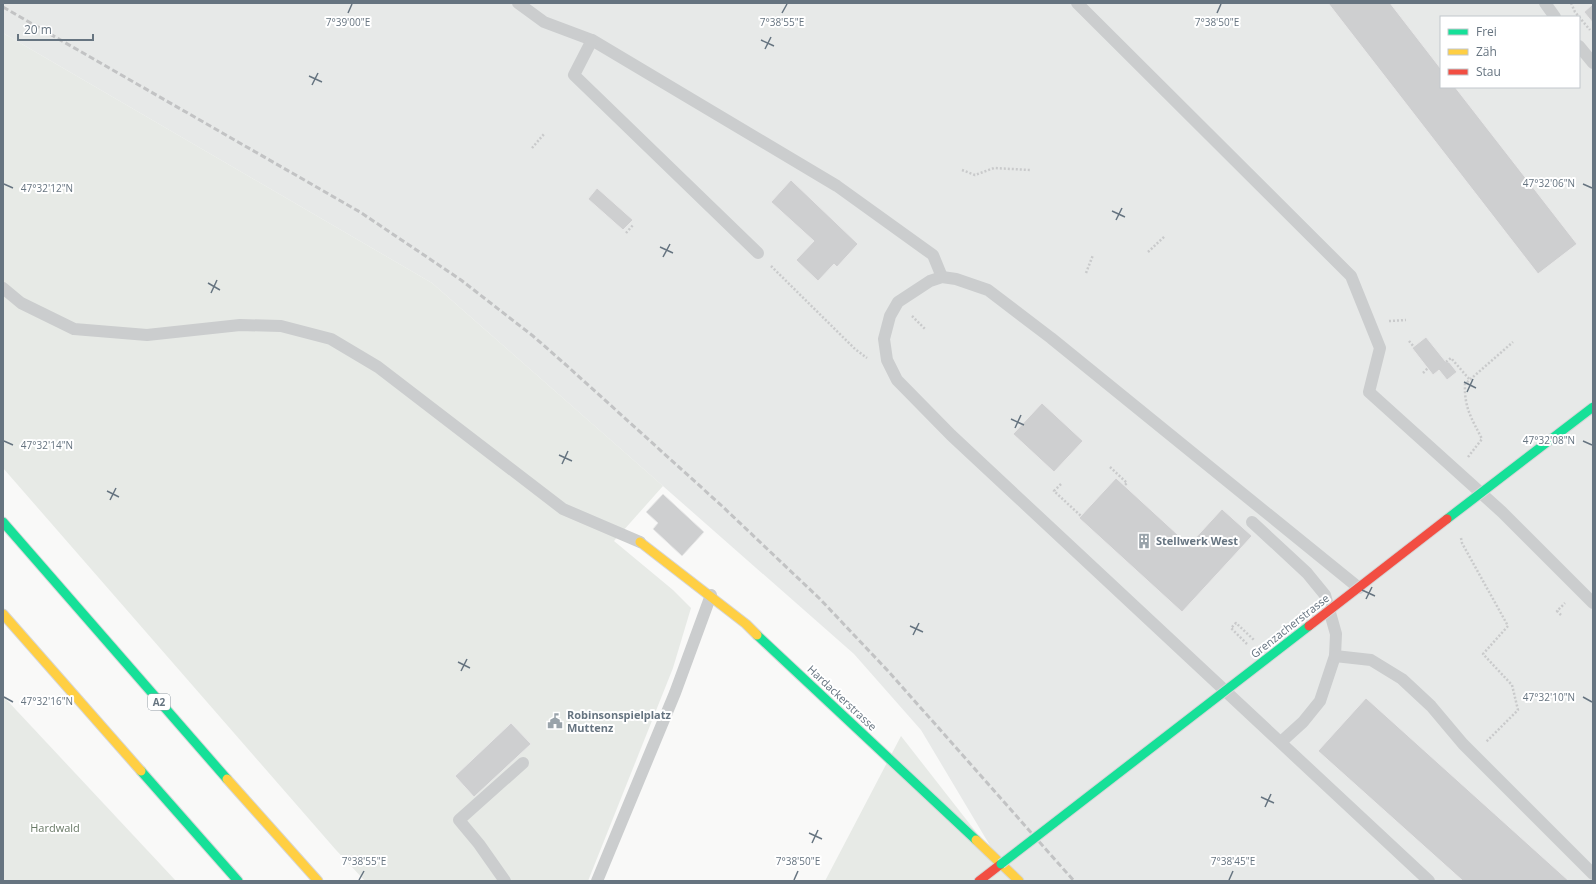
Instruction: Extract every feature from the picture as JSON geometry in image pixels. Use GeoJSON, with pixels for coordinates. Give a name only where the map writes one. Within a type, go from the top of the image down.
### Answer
{"type":"FeatureCollection","features":[{"type":"Feature","properties":{"kind":"main road","name":"Grenzacherstrasse"},"geometry":{"type":"LineString","coordinates":[[979,881],[1593,407]]}},
{"type":"Feature","properties":{"kind":"main road","name":"A2"},"geometry":{"type":"LineString","coordinates":[[3,522],[224,777],[318,881]]}},
{"type":"Feature","properties":{"kind":"main road","name":"Hardackerstrasse"},"geometry":{"type":"LineString","coordinates":[[640,542],[711,595],[746,624],[1020,881]]}},
{"type":"Feature","properties":{"kind":"main road"},"geometry":{"type":"LineString","coordinates":[[3,614],[238,881]]}},
{"type":"Feature","properties":{"kind":"lane"},"geometry":{"type":"LineString","coordinates":[[518,3],[544,22],[592,40],[837,186],[933,255],[942,277]]}},
{"type":"Feature","properties":{"kind":"lane"},"geometry":{"type":"LineString","coordinates":[[1076,3],[1351,276],[1380,348],[1369,392],[1502,512],[1593,603]]}},
{"type":"Feature","properties":{"kind":"lane"},"geometry":{"type":"LineString","coordinates":[[1545,3],[1554,16]]}},
{"type":"Feature","properties":{"kind":"lane"},"geometry":{"type":"LineString","coordinates":[[592,40],[574,75],[758,253]]}},
{"type":"Feature","properties":{"kind":"lane"},"geometry":{"type":"LineString","coordinates":[[1580,47],[1593,63]]}},
{"type":"Feature","properties":{"kind":"lane"},"geometry":{"type":"LineString","coordinates":[[1359,588],[1051,338],[988,290],[956,279],[942,277],[930,281],[898,302],[890,316],[884,339],[888,360],[897,380],[951,435],[1429,881]]}},
{"type":"Feature","properties":{"kind":"lane"},"geometry":{"type":"LineString","coordinates":[[3,288],[21,303],[74,329],[147,335],[240,325],[281,326],[331,340],[378,367],[563,509],[640,542]]}},
{"type":"Feature","properties":{"kind":"lane"},"geometry":{"type":"LineString","coordinates":[[1252,522],[1307,573],[1325,595],[1336,634],[1335,656],[1329,680],[1320,701],[1302,722],[1281,742]]}},
{"type":"Feature","properties":{"kind":"lane"},"geometry":{"type":"LineString","coordinates":[[597,881],[674,693],[711,595]]}},
{"type":"Feature","properties":{"kind":"lane"},"geometry":{"type":"LineString","coordinates":[[1335,656],[1371,660],[1402,679],[1431,706],[1463,744],[1593,874]]}},
{"type":"Feature","properties":{"kind":"lane"},"geometry":{"type":"LineString","coordinates":[[505,881],[479,844],[459,820],[523,763]]}},
{"type":"Feature","properties":{"kind":"path"},"geometry":{"type":"LineString","coordinates":[[1571,3],[1579,16]]}},
{"type":"Feature","properties":{"kind":"path"},"geometry":{"type":"LineString","coordinates":[[1580,17],[1593,33]]}},
{"type":"Feature","properties":{"kind":"path"},"geometry":{"type":"LineString","coordinates":[[532,148],[544,134]]}},
{"type":"Feature","properties":{"kind":"path"},"geometry":{"type":"LineString","coordinates":[[962,170],[975,176],[994,168],[1030,170]]}},
{"type":"Feature","properties":{"kind":"path"},"geometry":{"type":"LineString","coordinates":[[626,233],[633,225]]}},
{"type":"Feature","properties":{"kind":"path"},"geometry":{"type":"LineString","coordinates":[[1148,252],[1165,236]]}},
{"type":"Feature","properties":{"kind":"path"},"geometry":{"type":"LineString","coordinates":[[758,253],[855,349],[897,380]]}},
{"type":"Feature","properties":{"kind":"path"},"geometry":{"type":"LineString","coordinates":[[1086,273],[1093,255]]}},
{"type":"Feature","properties":{"kind":"path"},"geometry":{"type":"LineString","coordinates":[[1386,321],[1406,320]]}},
{"type":"Feature","properties":{"kind":"path"},"geometry":{"type":"LineString","coordinates":[[1409,340],[1414,347]]}},
{"type":"Feature","properties":{"kind":"path"},"geometry":{"type":"LineString","coordinates":[[1496,356],[1513,342]]}},
{"type":"Feature","properties":{"kind":"path"},"geometry":{"type":"LineString","coordinates":[[1446,362],[1451,358],[1470,380]]}},
{"type":"Feature","properties":{"kind":"path"},"geometry":{"type":"LineString","coordinates":[[1423,373],[1428,368]]}},
{"type":"Feature","properties":{"kind":"path"},"geometry":{"type":"LineString","coordinates":[[1110,467],[1127,483],[1124,486]]}},
{"type":"Feature","properties":{"kind":"path"},"geometry":{"type":"LineString","coordinates":[[1061,484],[1054,491],[1080,516]]}},
{"type":"Feature","properties":{"kind":"path"},"geometry":{"type":"LineString","coordinates":[[1561,615],[1557,611],[1565,603]]}},
{"type":"Feature","properties":{"kind":"path"},"geometry":{"type":"LineString","coordinates":[[1250,647],[1231,628],[1236,623],[1270,656]]}},
{"type":"Feature","properties":{"kind":"path"},"geometry":{"type":"LineString","coordinates":[[1476,757],[1489,738],[1518,710],[1512,685],[1483,654],[1508,626]]}},
{"type":"Feature","properties":{"kind":"shaded area"},"geometry":{"type":"Polygon","coordinates":[[[3,3],[1593,3],[1593,881],[1019,881],[1001,864],[921,730],[854,654],[432,283],[3,33],[3,3]]]}},
{"type":"Feature","properties":{"kind":"green space"},"geometry":{"type":"Polygon","coordinates":[[[3,33],[432,283],[663,486],[614,541],[673,590],[691,608],[673,668],[588,881],[365,881],[336,850],[3,468],[3,33]]]}},
{"type":"Feature","properties":{"kind":"green space","name":"Hardwald"},"geometry":{"type":"Polygon","coordinates":[[[3,696],[176,881],[3,881],[3,696]]]}},
{"type":"Feature","properties":{"kind":"green space"},"geometry":{"type":"Polygon","coordinates":[[[901,736],[1001,864],[1019,881],[825,881],[901,736]]]}},
{"type":"Feature","properties":{"kind":"building"},"geometry":{"type":"Polygon","coordinates":[[[1328,3],[1390,3],[1440,68],[1440,88],[1456,88],[1577,244],[1538,274],[1328,3]]]}},
{"type":"Feature","properties":{"kind":"building"},"geometry":{"type":"Polygon","coordinates":[[[1593,4],[1593,23],[1584,12],[1593,4]]]}},
{"type":"Feature","properties":{"kind":"building"},"geometry":{"type":"Polygon","coordinates":[[[791,180],[858,244],[837,267],[834,264],[818,281],[796,260],[814,241],[771,202],[791,180]]]}},
{"type":"Feature","properties":{"kind":"building"},"geometry":{"type":"Polygon","coordinates":[[[597,188],[633,220],[623,230],[588,199],[597,188]]]}},
{"type":"Feature","properties":{"kind":"building"},"geometry":{"type":"Polygon","coordinates":[[[1426,337],[1446,362],[1449,362],[1457,372],[1447,380],[1439,370],[1433,375],[1412,348],[1426,337]]]}},
{"type":"Feature","properties":{"kind":"building"},"geometry":{"type":"Polygon","coordinates":[[[1042,403],[1083,441],[1054,472],[1013,434],[1042,403]]]}},
{"type":"Feature","properties":{"kind":"building","name":"Stellwerk West"},"geometry":{"type":"Polygon","coordinates":[[[1116,478],[1189,545],[1222,509],[1252,536],[1182,612],[1079,518],[1116,478]]]}},
{"type":"Feature","properties":{"kind":"building"},"geometry":{"type":"Polygon","coordinates":[[[663,494],[704,532],[682,556],[653,529],[658,523],[646,512],[663,494]]]}},
{"type":"Feature","properties":{"kind":"building"},"geometry":{"type":"Polygon","coordinates":[[[1366,698],[1569,881],[1463,881],[1318,751],[1366,698]]]}},
{"type":"Feature","properties":{"kind":"building"},"geometry":{"type":"Polygon","coordinates":[[[511,723],[531,744],[474,797],[455,776],[511,723]]]}},
{"type":"Feature","properties":{"kind":"railway"},"geometry":{"type":"LineString","coordinates":[[3,7],[360,212],[461,280],[533,336],[722,506],[820,599],[889,672],[1074,881]]}},
{"type":"Feature","properties":{"kind":"traffic: fast"},"geometry":{"type":"LineString","coordinates":[[1447,519],[1593,407]]}},
{"type":"Feature","properties":{"kind":"traffic: fast"},"geometry":{"type":"LineString","coordinates":[[3,522],[227,779]]}},
{"type":"Feature","properties":{"kind":"traffic: fast"},"geometry":{"type":"LineString","coordinates":[[1001,864],[1309,626]]}},
{"type":"Feature","properties":{"kind":"traffic: fast"},"geometry":{"type":"LineString","coordinates":[[757,635],[976,840]]}},
{"type":"Feature","properties":{"kind":"traffic: fast"},"geometry":{"type":"LineString","coordinates":[[141,771],[238,881]]}},
{"type":"Feature","properties":{"kind":"traffic: slow"},"geometry":{"type":"LineString","coordinates":[[640,542],[746,624],[757,635]]}},
{"type":"Feature","properties":{"kind":"traffic: slow"},"geometry":{"type":"LineString","coordinates":[[3,614],[141,771]]}},
{"type":"Feature","properties":{"kind":"traffic: slow"},"geometry":{"type":"LineString","coordinates":[[227,779],[318,881]]}},
{"type":"Feature","properties":{"kind":"traffic: slow"},"geometry":{"type":"LineString","coordinates":[[976,840],[1019,881]]}},
{"type":"Feature","properties":{"kind":"traffic: jam"},"geometry":{"type":"LineString","coordinates":[[1309,626],[1447,519]]}},
{"type":"Feature","properties":{"kind":"traffic: jam"},"geometry":{"type":"LineString","coordinates":[[979,881],[1001,864]]}},
{"type":"Feature","properties":{"kind":"place","name":"Stellwerk West"},"geometry":{"type":"Point","coordinates":[1144,541]}},
{"type":"Feature","properties":{"kind":"place","name":"Robinsonspielplatz Muttenz"},"geometry":{"type":"Point","coordinates":[555,721]}}]}
